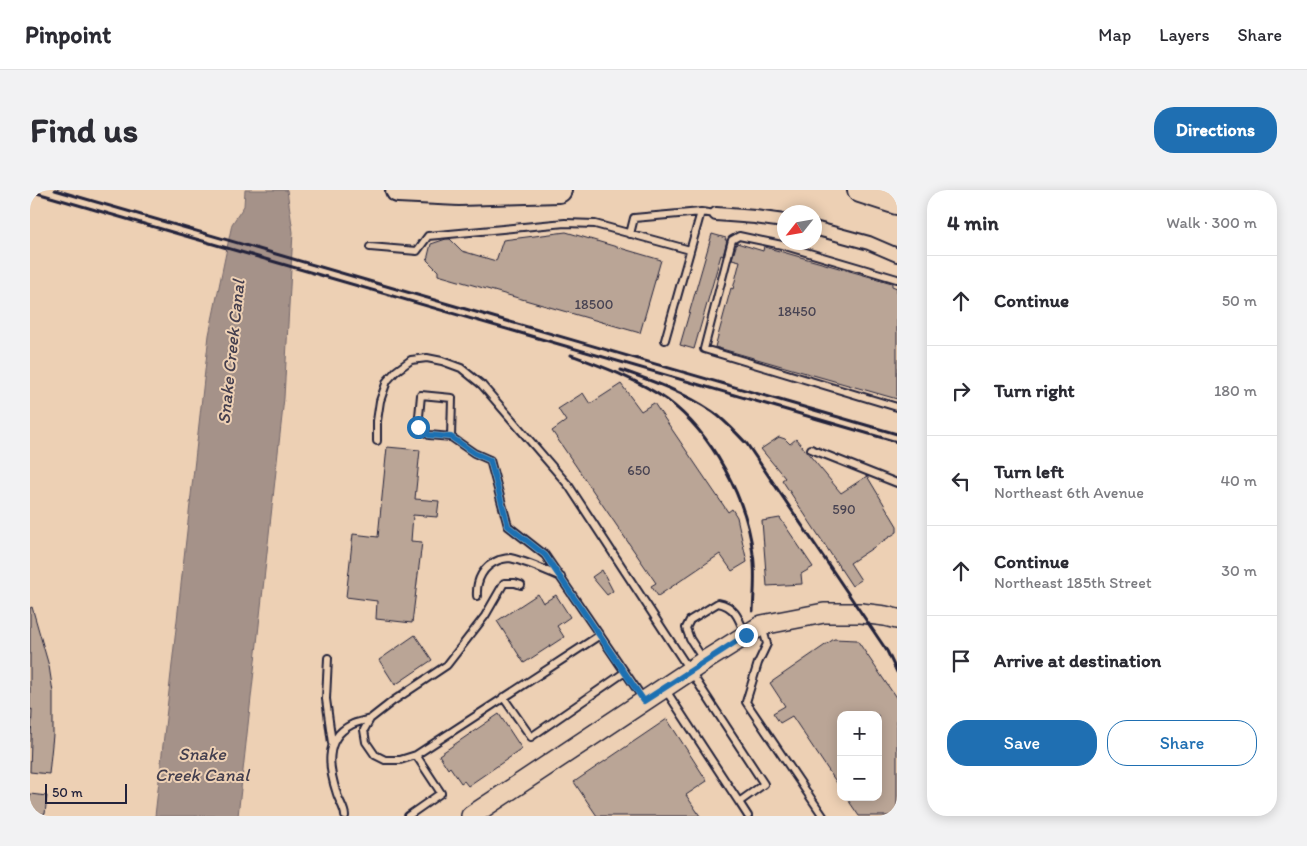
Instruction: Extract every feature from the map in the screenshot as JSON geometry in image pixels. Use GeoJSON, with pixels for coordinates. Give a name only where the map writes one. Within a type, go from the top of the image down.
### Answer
{"type":"FeatureCollection","features":[{"type":"Feature","properties":{"kind":"highway"},"geometry":{"type":"LineString","coordinates":[[398,190],[459,193],[559,190]]}},
{"type":"Feature","properties":{"kind":"highway"},"geometry":{"type":"LineString","coordinates":[[860,190],[897,202]]}},
{"type":"Feature","properties":{"kind":"street"},"geometry":{"type":"LineString","coordinates":[[716,214],[755,216],[777,221]]}},
{"type":"Feature","properties":{"kind":"street"},"geometry":{"type":"LineString","coordinates":[[822,230],[862,241],[897,255]]}},
{"type":"Feature","properties":{"kind":"street"},"geometry":{"type":"LineString","coordinates":[[482,811],[644,701],[762,625],[824,613],[861,613],[897,619]]}},
{"type":"Feature","properties":{"kind":"lane"},"geometry":{"type":"LineString","coordinates":[[630,234],[634,218],[701,212],[716,214]]}},
{"type":"Feature","properties":{"kind":"lane"},"geometry":{"type":"LineString","coordinates":[[665,340],[701,212]]}},
{"type":"Feature","properties":{"kind":"lane"},"geometry":{"type":"LineString","coordinates":[[370,247],[417,251],[428,236],[565,223],[596,224],[690,250]]}},
{"type":"Feature","properties":{"kind":"lane"},"geometry":{"type":"LineString","coordinates":[[897,279],[782,245],[739,236],[732,240],[704,350],[897,407]]}},
{"type":"Feature","properties":{"kind":"lane"},"geometry":{"type":"LineString","coordinates":[[376,441],[380,401],[387,381],[402,365],[411,360],[427,358],[461,368],[482,384],[569,486],[700,664]]}},
{"type":"Feature","properties":{"kind":"lane"},"geometry":{"type":"LineString","coordinates":[[451,437],[452,398],[421,395],[418,427],[429,435],[451,437],[474,453],[490,460],[508,526],[545,555],[644,701]]}},
{"type":"Feature","properties":{"kind":"lane"},"geometry":{"type":"LineString","coordinates":[[812,449],[897,483]]}},
{"type":"Feature","properties":{"kind":"lane"},"geometry":{"type":"LineString","coordinates":[[477,596],[476,588],[482,572],[487,566],[496,561],[508,558],[533,565],[562,578]]}},
{"type":"Feature","properties":{"kind":"lane"},"geometry":{"type":"LineString","coordinates":[[332,743],[350,725],[370,719],[393,701],[447,665],[485,616],[504,583],[521,585]]}},
{"type":"Feature","properties":{"kind":"lane"},"geometry":{"type":"LineString","coordinates":[[739,802],[764,784],[700,664],[686,628],[690,620],[718,603],[727,604],[736,613],[746,635]]}},
{"type":"Feature","properties":{"kind":"lane"},"geometry":{"type":"LineString","coordinates":[[762,625],[767,644],[758,662],[746,702],[823,816]]}},
{"type":"Feature","properties":{"kind":"lane"},"geometry":{"type":"LineString","coordinates":[[370,719],[364,730],[366,742],[375,755],[385,760],[400,760],[416,755],[600,635]]}},
{"type":"Feature","properties":{"kind":"lane"},"geometry":{"type":"LineString","coordinates":[[328,658],[326,699],[332,743],[330,758],[333,781],[345,814],[352,816]]}},
{"type":"Feature","properties":{"kind":"lane"},"geometry":{"type":"LineString","coordinates":[[503,698],[531,737],[625,672]]}},
{"type":"Feature","properties":{"kind":"lane"},"geometry":{"type":"LineString","coordinates":[[664,688],[748,816]]}},
{"type":"Feature","properties":{"kind":"lane"},"geometry":{"type":"LineString","coordinates":[[408,816],[442,793],[416,755]]}},
{"type":"Feature","properties":{"kind":"water","name":"Snake Creek Canal"},"geometry":{"type":"Polygon","coordinates":[[[245,190],[287,190],[293,232],[284,398],[238,816],[155,816],[209,335],[232,224],[244,206],[245,190]]]}},
{"type":"Feature","properties":{"kind":"building"},"geometry":{"type":"Polygon","coordinates":[[[566,232],[661,260],[640,333],[438,275],[438,271],[427,260],[431,244],[446,239],[450,239],[462,251],[496,261],[503,240],[566,232]]]}},
{"type":"Feature","properties":{"kind":"building"},"geometry":{"type":"Polygon","coordinates":[[[712,234],[727,240],[694,349],[680,345],[712,234]]]}},
{"type":"Feature","properties":{"kind":"building"},"geometry":{"type":"Polygon","coordinates":[[[737,243],[763,251],[764,246],[892,283],[892,286],[897,288],[897,399],[715,347],[740,261],[732,259],[737,243]]]}},
{"type":"Feature","properties":{"kind":"building"},"geometry":{"type":"Polygon","coordinates":[[[621,384],[641,411],[654,403],[728,512],[732,509],[737,517],[747,562],[732,571],[720,554],[658,596],[651,586],[656,583],[552,431],[566,421],[558,409],[583,393],[590,404],[621,384]]]}},
{"type":"Feature","properties":{"kind":"building"},"geometry":{"type":"Polygon","coordinates":[[[779,437],[785,439],[790,444],[796,439],[841,493],[867,476],[897,526],[897,532],[850,563],[861,580],[852,586],[782,480],[785,478],[761,449],[779,437]]]}},
{"type":"Feature","properties":{"kind":"building"},"geometry":{"type":"Polygon","coordinates":[[[387,447],[420,450],[415,499],[439,501],[437,517],[413,515],[411,541],[422,542],[412,623],[376,619],[377,601],[346,597],[353,534],[378,537],[387,447]]]}},
{"type":"Feature","properties":{"kind":"building"},"geometry":{"type":"Polygon","coordinates":[[[780,518],[813,567],[801,574],[802,584],[767,586],[762,521],[780,518]]]}},
{"type":"Feature","properties":{"kind":"building"},"geometry":{"type":"Polygon","coordinates":[[[602,570],[613,591],[607,595],[592,577],[602,570]]]}},
{"type":"Feature","properties":{"kind":"building"},"geometry":{"type":"Polygon","coordinates":[[[538,594],[543,603],[556,595],[570,617],[557,626],[564,637],[524,663],[497,621],[538,594]]]}},
{"type":"Feature","properties":{"kind":"building"},"geometry":{"type":"Polygon","coordinates":[[[32,607],[49,666],[53,692],[53,735],[49,774],[30,772],[32,709],[30,710],[30,608],[32,607]]]}},
{"type":"Feature","properties":{"kind":"building"},"geometry":{"type":"Polygon","coordinates":[[[415,635],[432,660],[395,685],[379,660],[415,635]]]}},
{"type":"Feature","properties":{"kind":"building"},"geometry":{"type":"Polygon","coordinates":[[[834,639],[857,640],[897,699],[897,816],[859,816],[849,801],[882,801],[882,711],[837,711],[837,783],[792,716],[780,723],[773,713],[785,706],[770,683],[834,639]]]}},
{"type":"Feature","properties":{"kind":"building"},"geometry":{"type":"Polygon","coordinates":[[[499,714],[522,749],[468,786],[464,781],[461,783],[450,767],[448,769],[439,755],[499,714]]]}},
{"type":"Feature","properties":{"kind":"building"},"geometry":{"type":"Polygon","coordinates":[[[667,719],[707,781],[686,795],[700,816],[597,816],[574,782],[667,719]]]}},
{"type":"Feature","properties":{"kind":"building"},"geometry":{"type":"Polygon","coordinates":[[[30,794],[47,796],[45,814],[30,813],[30,794]]]}},
{"type":"Feature","properties":{"kind":"railway"},"geometry":{"type":"LineString","coordinates":[[55,190],[897,434]]}},
{"type":"Feature","properties":{"kind":"railway"},"geometry":{"type":"LineString","coordinates":[[30,191],[897,442]]}},
{"type":"Feature","properties":{"kind":"railway"},"geometry":{"type":"LineString","coordinates":[[571,355],[633,380],[656,393],[667,400],[699,430],[725,469],[743,511],[753,554],[753,611]]}},
{"type":"Feature","properties":{"kind":"railway"},"geometry":{"type":"LineString","coordinates":[[621,370],[668,388],[702,405],[722,419],[747,444],[887,651],[897,672]]}},
{"type":"Feature","properties":{"kind":"route"},"geometry":{"type":"LineString","coordinates":[[418,427],[429,435],[451,437],[474,453],[490,460],[508,526],[545,555],[644,701],[746,635]]}}]}
